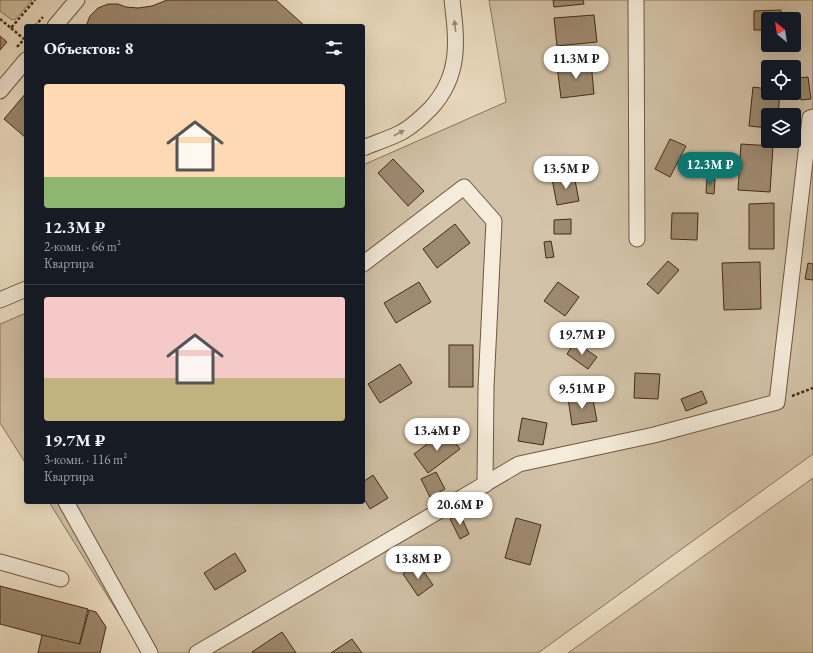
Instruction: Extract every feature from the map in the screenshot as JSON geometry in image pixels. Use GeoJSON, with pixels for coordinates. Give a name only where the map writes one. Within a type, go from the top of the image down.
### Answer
{"type":"FeatureCollection","features":[{"type":"Feature","properties":{"kind":"street"},"geometry":{"type":"LineString","coordinates":[[57,24],[77,0]]}},
{"type":"Feature","properties":{"kind":"street"},"geometry":{"type":"LineString","coordinates":[[365,147],[401,132],[422,118],[440,98],[451,78],[456,56],[456,33],[452,0]]}},
{"type":"Feature","properties":{"kind":"street"},"geometry":{"type":"LineString","coordinates":[[636,0],[637,239]]}},
{"type":"Feature","properties":{"kind":"street"},"geometry":{"type":"LineString","coordinates":[[0,91],[24,62]]}},
{"type":"Feature","properties":{"kind":"street"},"geometry":{"type":"LineString","coordinates":[[197,653],[519,464],[654,435],[777,402],[810,118],[813,117]]}},
{"type":"Feature","properties":{"kind":"street"},"geometry":{"type":"LineString","coordinates":[[365,262],[464,187],[494,222],[486,387],[485,485]]}},
{"type":"Feature","properties":{"kind":"street"},"geometry":{"type":"LineString","coordinates":[[0,300],[24,290]]}},
{"type":"Feature","properties":{"kind":"street"},"geometry":{"type":"LineString","coordinates":[[67,504],[150,653]]}},
{"type":"Feature","properties":{"kind":"street"},"geometry":{"type":"LineString","coordinates":[[0,562],[61,579]]}},
{"type":"Feature","properties":{"kind":"path"},"geometry":{"type":"LineString","coordinates":[[11,28],[34,0]]}},
{"type":"Feature","properties":{"kind":"path"},"geometry":{"type":"LineString","coordinates":[[0,19],[24,39]]}},
{"type":"Feature","properties":{"kind":"path"},"geometry":{"type":"LineString","coordinates":[[777,402],[813,388]]}},
{"type":"Feature","properties":{"kind":"shaded area"},"geometry":{"type":"Polygon","coordinates":[[[0,0],[32,0],[16,19],[12,20],[0,11],[0,0]]]}},
{"type":"Feature","properties":{"kind":"shaded area"},"geometry":{"type":"Polygon","coordinates":[[[489,0],[813,0],[813,454],[538,653],[143,653],[50,504],[365,504],[365,164],[506,102],[489,0]]]}},
{"type":"Feature","properties":{"kind":"shaded area"},"geometry":{"type":"Polygon","coordinates":[[[24,314],[24,461],[0,423],[0,324],[24,314]]]}},
{"type":"Feature","properties":{"kind":"shaded area"},"geometry":{"type":"Polygon","coordinates":[[[813,478],[813,653],[568,653],[813,478]]]}},
{"type":"Feature","properties":{"kind":"building"},"geometry":{"type":"Polygon","coordinates":[[[167,0],[276,0],[303,24],[87,24],[90,16],[98,8],[108,4],[118,4],[126,7],[138,8],[152,6],[167,0]]]}},
{"type":"Feature","properties":{"kind":"building"},"geometry":{"type":"Polygon","coordinates":[[[553,0],[583,0],[584,4],[554,7],[553,0]]]}},
{"type":"Feature","properties":{"kind":"building"},"geometry":{"type":"Polygon","coordinates":[[[781,10],[781,12],[761,12],[761,30],[754,30],[754,11],[781,10]]]}},
{"type":"Feature","properties":{"kind":"building"},"geometry":{"type":"Polygon","coordinates":[[[594,15],[597,42],[557,46],[554,18],[594,15]]]}},
{"type":"Feature","properties":{"kind":"building"},"geometry":{"type":"Polygon","coordinates":[[[0,36],[7,42],[0,50],[0,36]]]}},
{"type":"Feature","properties":{"kind":"building"},"geometry":{"type":"Polygon","coordinates":[[[591,62],[594,94],[561,98],[557,66],[591,62]]]}},
{"type":"Feature","properties":{"kind":"building"},"geometry":{"type":"Polygon","coordinates":[[[808,77],[811,99],[801,100],[801,78],[808,77]]]}},
{"type":"Feature","properties":{"kind":"building"},"geometry":{"type":"Polygon","coordinates":[[[753,87],[761,88],[761,100],[779,100],[779,108],[761,108],[761,127],[749,126],[753,87]]]}},
{"type":"Feature","properties":{"kind":"building"},"geometry":{"type":"Polygon","coordinates":[[[24,95],[24,136],[4,119],[24,95]]]}},
{"type":"Feature","properties":{"kind":"building"},"geometry":{"type":"Polygon","coordinates":[[[670,139],[686,146],[670,177],[655,169],[670,139]]]}},
{"type":"Feature","properties":{"kind":"building"},"geometry":{"type":"Polygon","coordinates":[[[741,144],[761,145],[761,148],[773,148],[770,192],[738,190],[741,144]]]}},
{"type":"Feature","properties":{"kind":"building"},"geometry":{"type":"Polygon","coordinates":[[[393,159],[424,191],[408,206],[378,173],[393,159]]]}},
{"type":"Feature","properties":{"kind":"building"},"geometry":{"type":"Polygon","coordinates":[[[574,175],[579,201],[557,205],[552,179],[574,175]]]}},
{"type":"Feature","properties":{"kind":"building"},"geometry":{"type":"Polygon","coordinates":[[[707,178],[715,179],[714,194],[706,193],[707,178]]]}},
{"type":"Feature","properties":{"kind":"building"},"geometry":{"type":"Polygon","coordinates":[[[774,203],[774,249],[749,249],[749,204],[774,203]]]}},
{"type":"Feature","properties":{"kind":"building"},"geometry":{"type":"Polygon","coordinates":[[[672,213],[698,213],[697,240],[671,239],[672,213]]]}},
{"type":"Feature","properties":{"kind":"building"},"geometry":{"type":"Polygon","coordinates":[[[571,219],[571,234],[554,234],[554,220],[571,219]]]}},
{"type":"Feature","properties":{"kind":"building"},"geometry":{"type":"Polygon","coordinates":[[[455,224],[470,243],[437,268],[423,249],[455,224]]]}},
{"type":"Feature","properties":{"kind":"building"},"geometry":{"type":"Polygon","coordinates":[[[551,241],[554,257],[546,258],[544,242],[551,241]]]}},
{"type":"Feature","properties":{"kind":"building"},"geometry":{"type":"Polygon","coordinates":[[[668,261],[679,270],[658,294],[647,284],[668,261]]]}},
{"type":"Feature","properties":{"kind":"building"},"geometry":{"type":"Polygon","coordinates":[[[760,262],[761,309],[724,310],[722,263],[760,262]]]}},
{"type":"Feature","properties":{"kind":"building"},"geometry":{"type":"Polygon","coordinates":[[[808,263],[813,264],[813,280],[805,279],[808,263]]]}},
{"type":"Feature","properties":{"kind":"building"},"geometry":{"type":"Polygon","coordinates":[[[419,282],[431,302],[396,323],[384,303],[419,282]]]}},
{"type":"Feature","properties":{"kind":"building"},"geometry":{"type":"Polygon","coordinates":[[[558,282],[579,297],[565,316],[544,301],[558,282]]]}},
{"type":"Feature","properties":{"kind":"building"},"geometry":{"type":"Polygon","coordinates":[[[575,342],[597,357],[588,369],[567,354],[575,342]]]}},
{"type":"Feature","properties":{"kind":"building"},"geometry":{"type":"Polygon","coordinates":[[[449,345],[473,345],[473,387],[449,387],[449,345]]]}},
{"type":"Feature","properties":{"kind":"building"},"geometry":{"type":"Polygon","coordinates":[[[400,364],[412,383],[380,403],[368,384],[400,364]]]}},
{"type":"Feature","properties":{"kind":"building"},"geometry":{"type":"Polygon","coordinates":[[[635,373],[660,374],[658,399],[634,398],[635,373]]]}},
{"type":"Feature","properties":{"kind":"building"},"geometry":{"type":"Polygon","coordinates":[[[702,391],[707,403],[686,411],[681,399],[702,391]]]}},
{"type":"Feature","properties":{"kind":"building"},"geometry":{"type":"Polygon","coordinates":[[[592,394],[597,421],[572,425],[568,398],[592,394]]]}},
{"type":"Feature","properties":{"kind":"building"},"geometry":{"type":"Polygon","coordinates":[[[522,418],[547,423],[543,445],[518,441],[522,418]]]}},
{"type":"Feature","properties":{"kind":"building"},"geometry":{"type":"Polygon","coordinates":[[[446,430],[460,449],[428,473],[414,454],[446,430]]]}},
{"type":"Feature","properties":{"kind":"building"},"geometry":{"type":"Polygon","coordinates":[[[436,472],[445,489],[430,497],[421,479],[436,472]]]}},
{"type":"Feature","properties":{"kind":"building"},"geometry":{"type":"Polygon","coordinates":[[[373,475],[388,498],[370,509],[365,500],[365,481],[373,475]]]}},
{"type":"Feature","properties":{"kind":"building"},"geometry":{"type":"Polygon","coordinates":[[[460,514],[469,534],[460,539],[450,519],[460,514]]]}},
{"type":"Feature","properties":{"kind":"building"},"geometry":{"type":"Polygon","coordinates":[[[516,518],[541,525],[530,565],[505,558],[516,518]]]}},
{"type":"Feature","properties":{"kind":"building"},"geometry":{"type":"Polygon","coordinates":[[[235,553],[246,571],[215,590],[204,573],[235,553]]]}},
{"type":"Feature","properties":{"kind":"building"},"geometry":{"type":"Polygon","coordinates":[[[418,563],[433,585],[418,596],[403,574],[418,563]]]}},
{"type":"Feature","properties":{"kind":"building"},"geometry":{"type":"Polygon","coordinates":[[[0,586],[88,609],[79,645],[0,624],[0,586]]]}},
{"type":"Feature","properties":{"kind":"building"},"geometry":{"type":"Polygon","coordinates":[[[89,610],[96,612],[106,627],[100,653],[38,653],[42,635],[80,644],[89,610]]]}},
{"type":"Feature","properties":{"kind":"building"},"geometry":{"type":"Polygon","coordinates":[[[282,632],[296,653],[252,652],[282,632]]]}},
{"type":"Feature","properties":{"kind":"building"},"geometry":{"type":"Polygon","coordinates":[[[352,639],[362,653],[331,653],[352,639]]]}}]}
